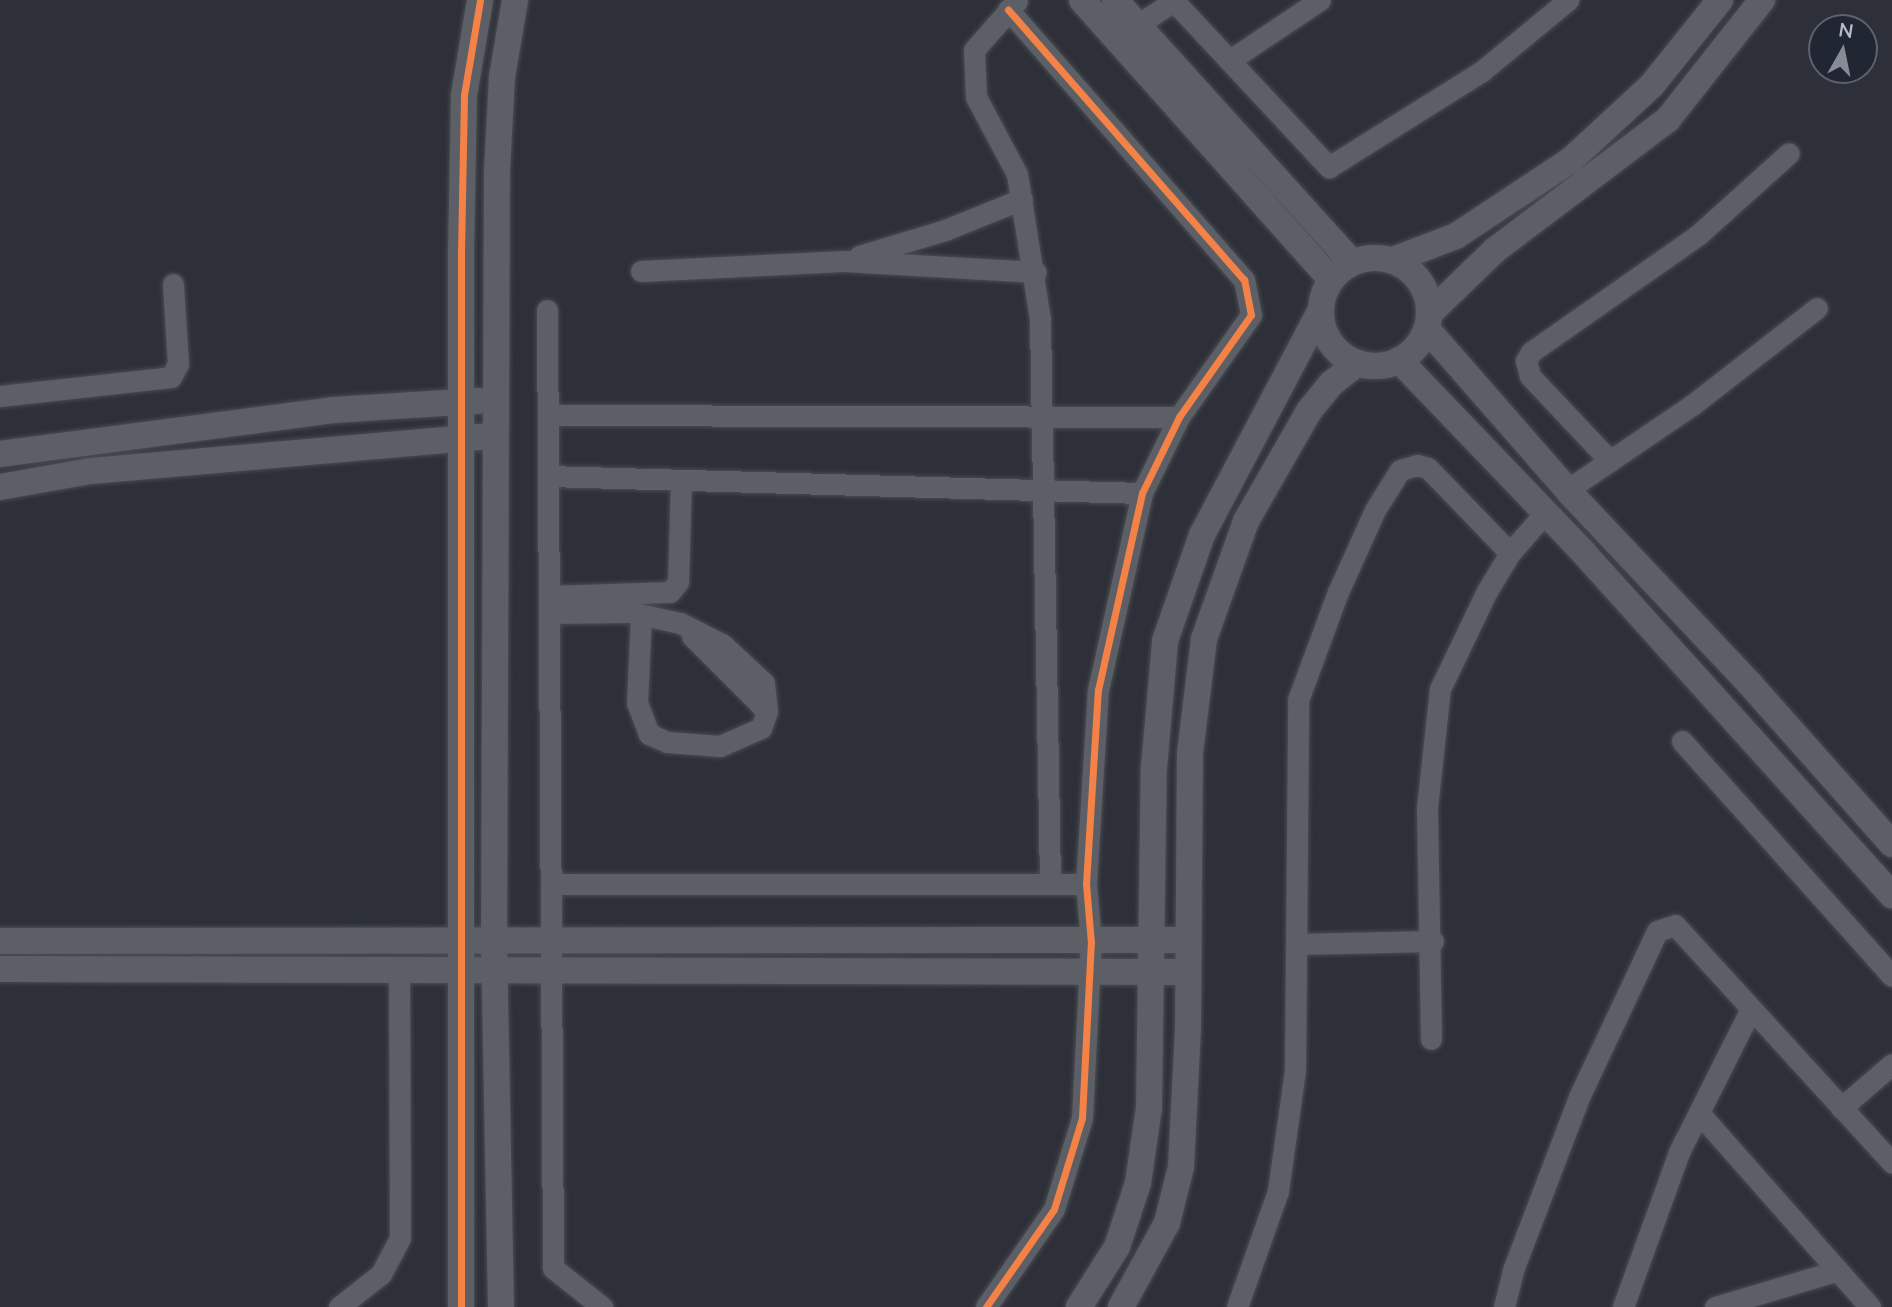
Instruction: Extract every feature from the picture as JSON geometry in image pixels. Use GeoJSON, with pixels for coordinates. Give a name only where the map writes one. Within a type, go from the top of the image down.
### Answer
{"type":"FeatureCollection","features":[{"type":"Feature","properties":{"kind":"street"},"geometry":{"type":"LineString","coordinates":[[461,1307],[461,402],[464,96],[480,0]]}},
{"type":"Feature","properties":{"kind":"street"},"geometry":{"type":"LineString","coordinates":[[500,1307],[494,956],[499,437],[497,172],[502,77],[515,0]]}},
{"type":"Feature","properties":{"kind":"street"},"geometry":{"type":"LineString","coordinates":[[1082,0],[1331,279]]}},
{"type":"Feature","properties":{"kind":"street"},"geometry":{"type":"LineString","coordinates":[[1115,0],[1352,262]]}},
{"type":"Feature","properties":{"kind":"street"},"geometry":{"type":"LineString","coordinates":[[1137,24],[1173,0],[1329,167],[1482,71],[1568,0]]}},
{"type":"Feature","properties":{"kind":"street"},"geometry":{"type":"LineString","coordinates":[[1230,61],[1320,0]]}},
{"type":"Feature","properties":{"kind":"street"},"geometry":{"type":"LineString","coordinates":[[1079,1307],[1117,1247],[1138,1182],[1149,1108],[1154,971],[1151,942],[1154,768],[1165,641],[1202,535],[1320,311],[1331,279],[1352,262],[1393,260],[1456,236],[1571,160],[1652,85],[1720,0]]}},
{"type":"Feature","properties":{"kind":"street"},"geometry":{"type":"LineString","coordinates":[[1320,311],[1331,343],[1357,363],[1374,366],[1399,360],[1419,344],[1428,321],[1495,250],[1668,119],[1762,0]]}},
{"type":"Feature","properties":{"kind":"street"},"geometry":{"type":"LineString","coordinates":[[986,1307],[1054,1209],[1082,1118],[1091,943],[1086,884],[1098,690],[1142,493],[1179,417],[1251,315],[1244,280],[1013,5],[974,50],[976,97],[1017,174],[1036,272],[1039,417],[1044,490],[1050,884]]}},
{"type":"Feature","properties":{"kind":"street"},"geometry":{"type":"LineString","coordinates":[[1610,461],[1530,376],[1526,361],[1531,352],[1698,234],[1789,153]]}},
{"type":"Feature","properties":{"kind":"street"},"geometry":{"type":"LineString","coordinates":[[844,261],[945,230],[1022,199]]}},
{"type":"Feature","properties":{"kind":"street"},"geometry":{"type":"LineString","coordinates":[[1393,260],[1420,281],[1428,321],[1567,490],[1750,684],[1892,844]]}},
{"type":"Feature","properties":{"kind":"street"},"geometry":{"type":"LineString","coordinates":[[641,271],[844,261],[1036,272]]}},
{"type":"Feature","properties":{"kind":"street"},"geometry":{"type":"LineString","coordinates":[[0,396],[171,377],[178,364],[173,284]]}},
{"type":"Feature","properties":{"kind":"street"},"geometry":{"type":"LineString","coordinates":[[1567,490],[1692,405],[1817,308]]}},
{"type":"Feature","properties":{"kind":"street"},"geometry":{"type":"LineString","coordinates":[[547,310],[553,1268],[602,1307]]}},
{"type":"Feature","properties":{"kind":"street"},"geometry":{"type":"LineString","coordinates":[[1399,360],[1544,514],[1892,895]]}},
{"type":"Feature","properties":{"kind":"street"},"geometry":{"type":"LineString","coordinates":[[1121,1307],[1167,1223],[1181,1167],[1190,753],[1204,639],[1246,522],[1309,411],[1332,383],[1357,363]]}},
{"type":"Feature","properties":{"kind":"street"},"geometry":{"type":"LineString","coordinates":[[0,454],[334,410],[499,400]]}},
{"type":"Feature","properties":{"kind":"street"},"geometry":{"type":"LineString","coordinates":[[548,415],[1179,417]]}},
{"type":"Feature","properties":{"kind":"street"},"geometry":{"type":"LineString","coordinates":[[0,486],[91,471],[462,437],[499,437]]}},
{"type":"Feature","properties":{"kind":"street"},"geometry":{"type":"LineString","coordinates":[[1237,1307],[1278,1191],[1295,1070],[1298,700],[1338,592],[1375,510],[1400,470],[1428,468],[1510,553]]}},
{"type":"Feature","properties":{"kind":"street"},"geometry":{"type":"LineString","coordinates":[[548,476],[1142,493]]}},
{"type":"Feature","properties":{"kind":"street"},"geometry":{"type":"LineString","coordinates":[[550,605],[670,592],[678,583],[681,480]]}},
{"type":"Feature","properties":{"kind":"street"},"geometry":{"type":"LineString","coordinates":[[1431,1039],[1433,941],[1427,807],[1440,689],[1510,553],[1544,514]]}},
{"type":"Feature","properties":{"kind":"street"},"geometry":{"type":"LineString","coordinates":[[550,605],[641,615],[680,623],[767,711],[754,734],[720,746],[667,742],[649,734],[637,703],[641,615]]}},
{"type":"Feature","properties":{"kind":"street"},"geometry":{"type":"LineString","coordinates":[[1682,741],[1892,976]]}},
{"type":"Feature","properties":{"kind":"street"},"geometry":{"type":"LineString","coordinates":[[552,884],[1086,884]]}},
{"type":"Feature","properties":{"kind":"street"},"geometry":{"type":"LineString","coordinates":[[1504,1307],[1513,1270],[1579,1097],[1657,932],[1675,925],[1892,1163]]}},
{"type":"Feature","properties":{"kind":"street"},"geometry":{"type":"LineString","coordinates":[[0,969],[462,969],[494,956],[1187,940]]}},
{"type":"Feature","properties":{"kind":"street"},"geometry":{"type":"LineString","coordinates":[[0,941],[462,941],[494,956]]}},
{"type":"Feature","properties":{"kind":"street"},"geometry":{"type":"LineString","coordinates":[[1296,944],[1433,941]]}},
{"type":"Feature","properties":{"kind":"street"},"geometry":{"type":"LineString","coordinates":[[553,955],[1187,972]]}},
{"type":"Feature","properties":{"kind":"street"},"geometry":{"type":"LineString","coordinates":[[339,1307],[381,1274],[400,1238],[399,970]]}},
{"type":"Feature","properties":{"kind":"street"},"geometry":{"type":"LineString","coordinates":[[1623,1307],[1679,1152],[1751,1009]]}},
{"type":"Feature","properties":{"kind":"street"},"geometry":{"type":"LineString","coordinates":[[1841,1108],[1892,1064]]}},
{"type":"Feature","properties":{"kind":"street"},"geometry":{"type":"LineString","coordinates":[[1699,1113],[1870,1307]]}},
{"type":"Feature","properties":{"kind":"street"},"geometry":{"type":"LineString","coordinates":[[1715,1307],[1836,1271]]}},
{"type":"Feature","properties":{"kind":"cycle path"},"geometry":{"type":"LineString","coordinates":[[461,1307],[461,252],[464,95],[480,0]]}},
{"type":"Feature","properties":{"kind":"cycle path"},"geometry":{"type":"LineString","coordinates":[[986,1307],[1054,1209],[1082,1118],[1091,943],[1086,884],[1098,690],[1142,493],[1179,417],[1251,315],[1244,280],[1008,9]]}}]}
